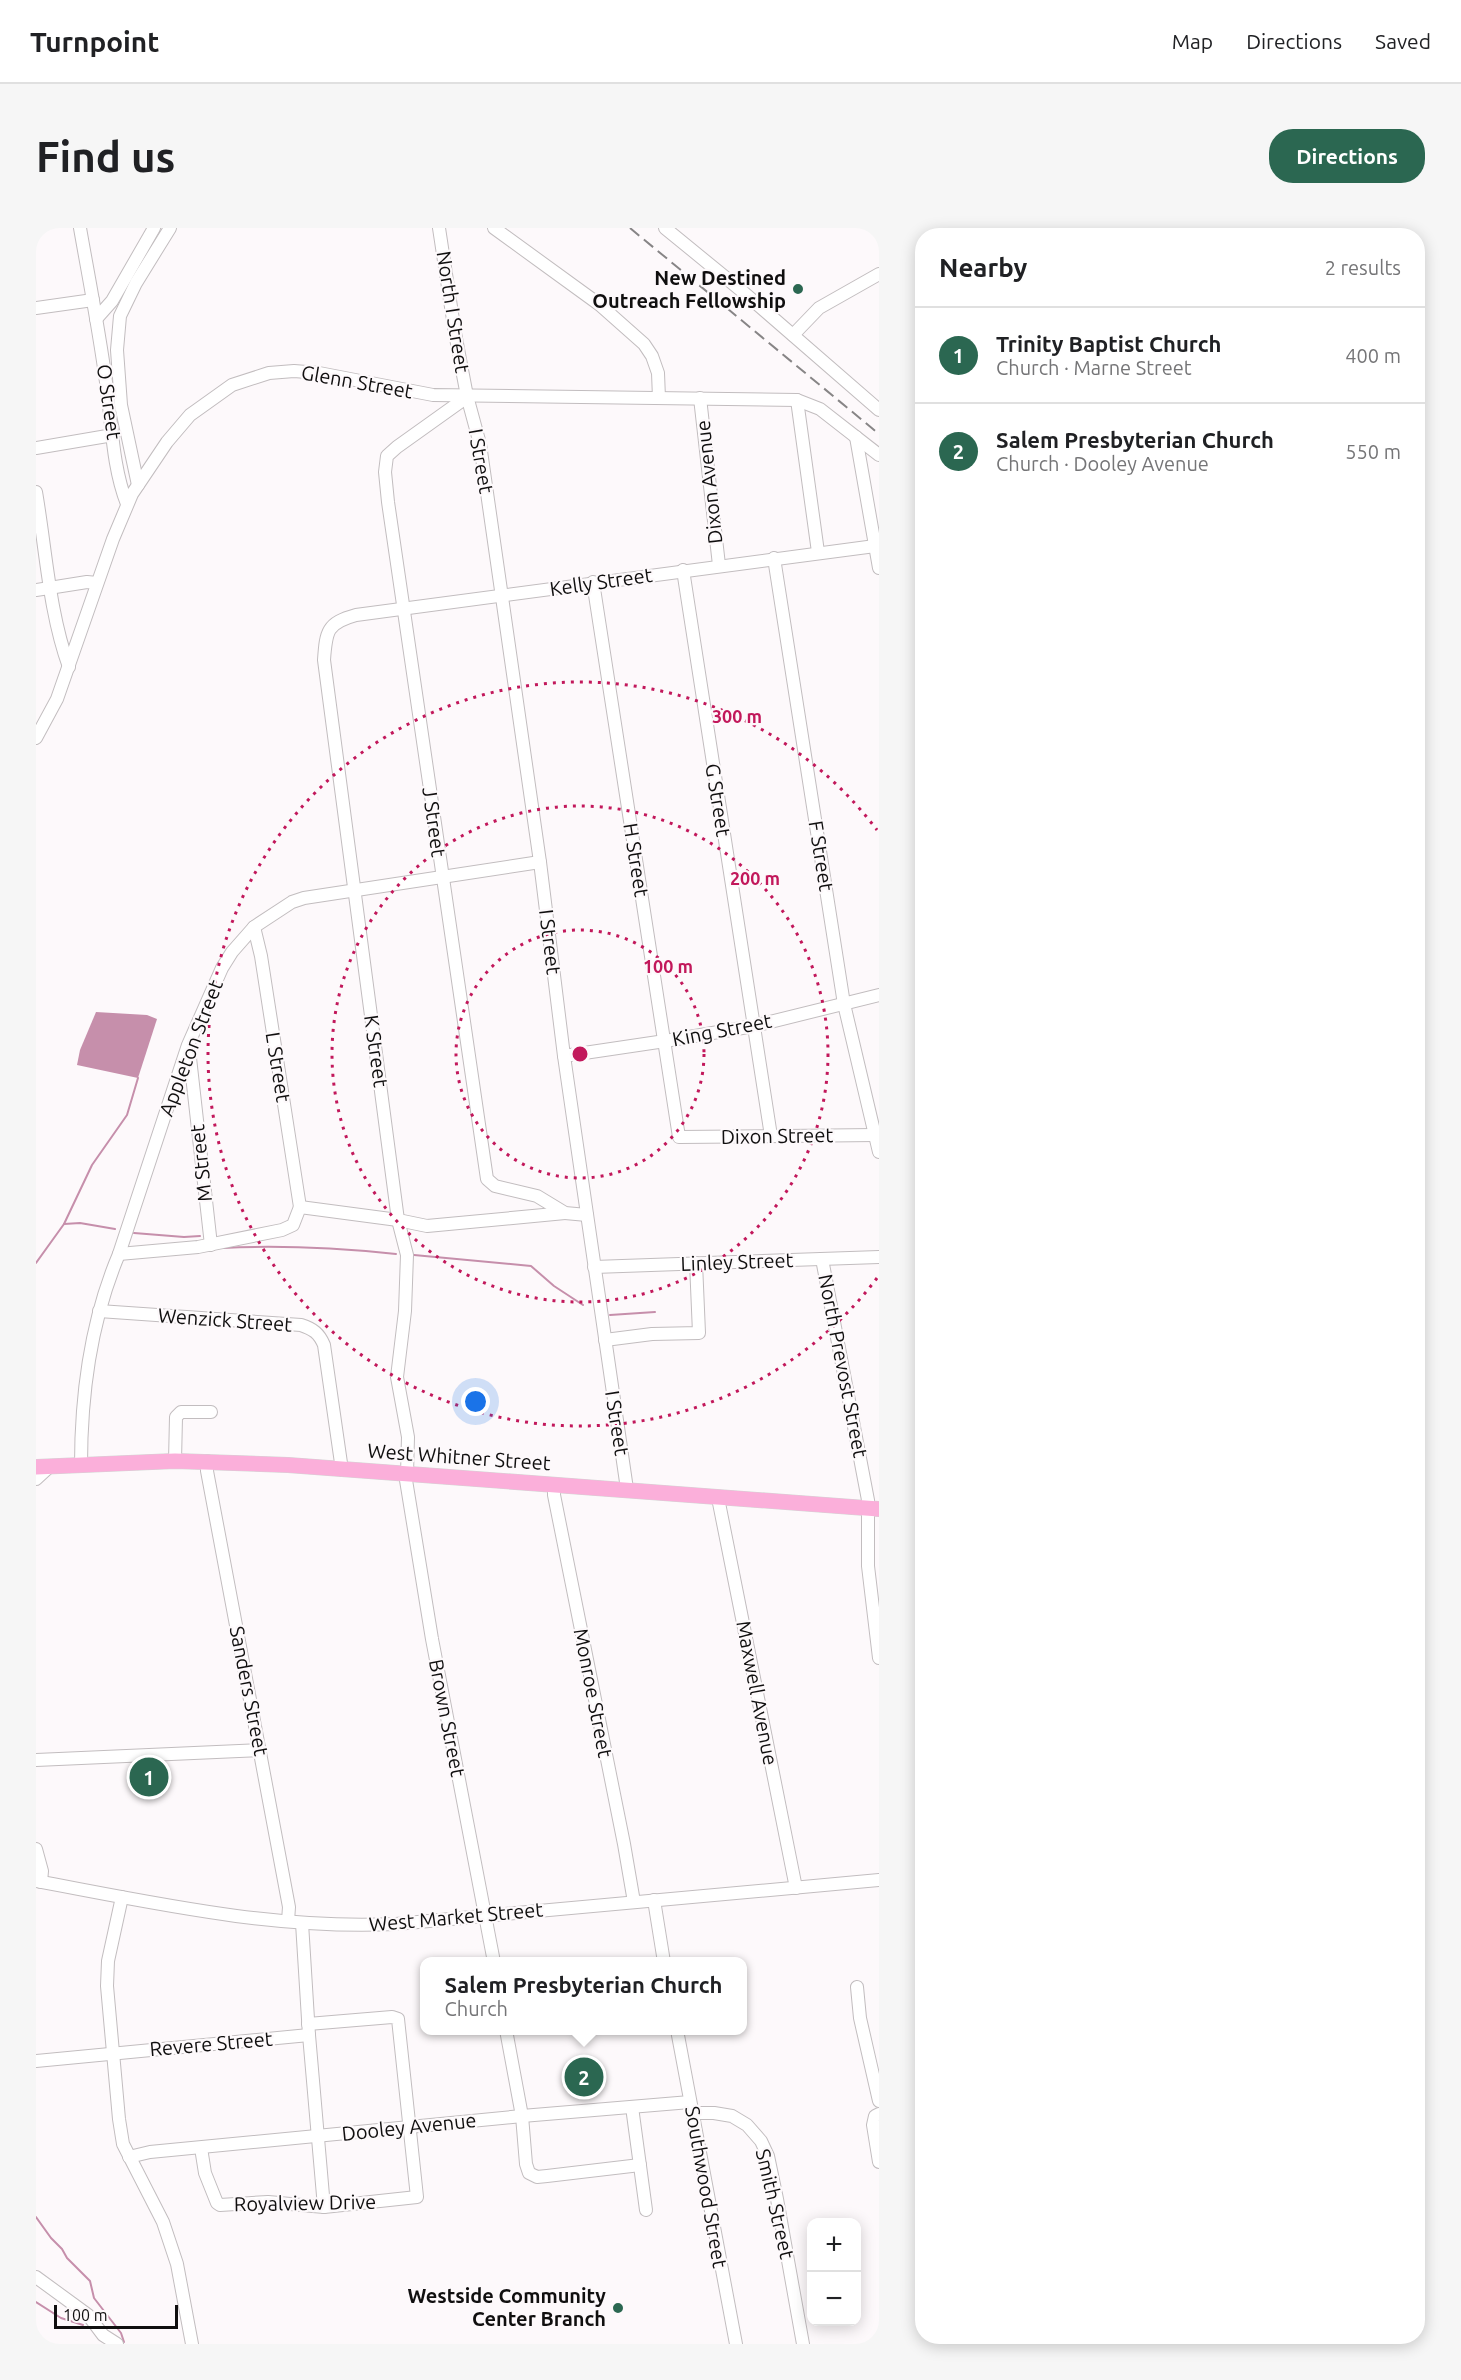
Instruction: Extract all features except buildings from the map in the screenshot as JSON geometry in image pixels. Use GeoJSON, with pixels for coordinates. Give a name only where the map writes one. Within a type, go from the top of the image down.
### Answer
{"type":"FeatureCollection","features":[{"type":"Feature","properties":{"kind":"main road","name":"West Whitner Street"},"geometry":{"type":"LineString","coordinates":[[43,1467],[175,1461],[288,1465],[873,1508]]}},
{"type":"Feature","properties":{"kind":"street","name":"O Street"},"geometry":{"type":"LineString","coordinates":[[80,228],[96,319],[112,435],[127,504]]}},
{"type":"Feature","properties":{"kind":"street"},"geometry":{"type":"LineString","coordinates":[[96,319],[112,301],[154,228]]}},
{"type":"Feature","properties":{"kind":"street"},"geometry":{"type":"LineString","coordinates":[[138,485],[121,405],[117,350],[120,316],[136,283],[170,228]]}},
{"type":"Feature","properties":{"kind":"street","name":"North I Street"},"geometry":{"type":"LineString","coordinates":[[439,228],[467,396]]}},
{"type":"Feature","properties":{"kind":"street"},"geometry":{"type":"LineString","coordinates":[[494,228],[600,305],[644,344],[652,356],[658,373],[659,398]]}},
{"type":"Feature","properties":{"kind":"street"},"geometry":{"type":"LineString","coordinates":[[665,228],[879,410]]}},
{"type":"Feature","properties":{"kind":"street"},"geometry":{"type":"LineString","coordinates":[[793,335],[819,308],[879,274]]}},
{"type":"Feature","properties":{"kind":"street"},"geometry":{"type":"LineString","coordinates":[[36,308],[93,300]]}},
{"type":"Feature","properties":{"kind":"street","name":"Glenn Street"},"geometry":{"type":"LineString","coordinates":[[36,738],[57,699],[97,583],[127,504],[138,485],[167,442],[190,415],[223,390],[251,377],[294,371],[311,372],[433,395],[797,400],[820,409],[879,455]]}},
{"type":"Feature","properties":{"kind":"street","name":"I Street"},"geometry":{"type":"LineString","coordinates":[[467,396],[480,444],[540,862],[564,1056],[627,1489]]}},
{"type":"Feature","properties":{"kind":"street","name":"J Street"},"geometry":{"type":"LineString","coordinates":[[467,396],[387,456],[385,472],[442,877],[487,1179],[495,1186],[537,1196],[566,1213],[587,1215]]}},
{"type":"Feature","properties":{"kind":"street","name":"Dixon Avenue"},"geometry":{"type":"LineString","coordinates":[[700,398],[718,565]]}},
{"type":"Feature","properties":{"kind":"street"},"geometry":{"type":"LineString","coordinates":[[797,400],[818,552]]}},
{"type":"Feature","properties":{"kind":"street"},"geometry":{"type":"LineString","coordinates":[[36,448],[112,435]]}},
{"type":"Feature","properties":{"kind":"street"},"geometry":{"type":"LineString","coordinates":[[856,437],[879,568]]}},
{"type":"Feature","properties":{"kind":"street"},"geometry":{"type":"LineString","coordinates":[[36,492],[50,588],[62,649],[69,667]]}},
{"type":"Feature","properties":{"kind":"street","name":"Kelly Street"},"geometry":{"type":"LineString","coordinates":[[330,627],[335,621],[356,615],[718,565],[875,546]]}},
{"type":"Feature","properties":{"kind":"street","name":"F Street"},"geometry":{"type":"LineString","coordinates":[[774,558],[844,1004],[879,1152]]}},
{"type":"Feature","properties":{"kind":"street","name":"G Street"},"geometry":{"type":"LineString","coordinates":[[683,570],[771,1136]]}},
{"type":"Feature","properties":{"kind":"street"},"geometry":{"type":"LineString","coordinates":[[36,590],[87,582],[97,583]]}},
{"type":"Feature","properties":{"kind":"street","name":"H Street"},"geometry":{"type":"LineString","coordinates":[[593,582],[679,1137]]}},
{"type":"Feature","properties":{"kind":"street","name":"K Street"},"geometry":{"type":"LineString","coordinates":[[330,627],[325,643],[324,660],[398,1220],[407,1255],[405,1311],[397,1377],[408,1437],[406,1474]]}},
{"type":"Feature","properties":{"kind":"street","name":"Appleton Street"},"geometry":{"type":"LineString","coordinates":[[81,1465],[81,1431],[90,1355],[105,1286],[118,1254],[188,1045],[227,960],[254,927],[292,902],[303,898],[540,862]]}},
{"type":"Feature","properties":{"kind":"street","name":"L Street"},"geometry":{"type":"LineString","coordinates":[[254,927],[261,956],[300,1207]]}},
{"type":"Feature","properties":{"kind":"street","name":"King Street"},"geometry":{"type":"LineString","coordinates":[[564,1056],[754,1026],[879,995]]}},
{"type":"Feature","properties":{"kind":"street","name":"M Street"},"geometry":{"type":"LineString","coordinates":[[188,1045],[211,1245]]}},
{"type":"Feature","properties":{"kind":"street","name":"Dixon Street"},"geometry":{"type":"LineString","coordinates":[[679,1137],[875,1135]]}},
{"type":"Feature","properties":{"kind":"street"},"geometry":{"type":"LineString","coordinates":[[118,1254],[211,1245],[282,1230],[293,1224],[300,1207],[427,1226],[566,1213]]}},
{"type":"Feature","properties":{"kind":"street","name":"Linley Street"},"geometry":{"type":"LineString","coordinates":[[594,1267],[879,1257]]}},
{"type":"Feature","properties":{"kind":"street","name":"North Prevost Street"},"geometry":{"type":"LineString","coordinates":[[822,1259],[873,1508],[868,1566],[879,1658]]}},
{"type":"Feature","properties":{"kind":"street"},"geometry":{"type":"LineString","coordinates":[[604,1340],[652,1334],[699,1333],[696,1263]]}},
{"type":"Feature","properties":{"kind":"street","name":"Wenzick Street"},"geometry":{"type":"LineString","coordinates":[[99,1311],[301,1324],[313,1329],[320,1336],[324,1345],[342,1470]]}},
{"type":"Feature","properties":{"kind":"street"},"geometry":{"type":"LineString","coordinates":[[175,1461],[176,1417],[181,1412],[211,1412]]}},
{"type":"Feature","properties":{"kind":"street","name":"Sanders Street"},"geometry":{"type":"LineString","coordinates":[[207,1461],[209,1483],[289,1906],[288,1921]]}},
{"type":"Feature","properties":{"kind":"street"},"geometry":{"type":"LineString","coordinates":[[36,1479],[43,1467]]}},
{"type":"Feature","properties":{"kind":"street","name":"Brown Street"},"geometry":{"type":"LineString","coordinates":[[406,1474],[432,1639],[493,1957]]}},
{"type":"Feature","properties":{"kind":"street","name":"Monroe Street"},"geometry":{"type":"LineString","coordinates":[[554,1484],[554,1495],[634,1902]]}},
{"type":"Feature","properties":{"kind":"street","name":"Maxwell Avenue"},"geometry":{"type":"LineString","coordinates":[[718,1498],[796,1888]]}},
{"type":"Feature","properties":{"kind":"street"},"geometry":{"type":"LineString","coordinates":[[36,1760],[215,1754],[260,1750]]}},
{"type":"Feature","properties":{"kind":"street"},"geometry":{"type":"LineString","coordinates":[[36,1849],[42,1871],[39,1881]]}},
{"type":"Feature","properties":{"kind":"street","name":"West Market Street"},"geometry":{"type":"LineString","coordinates":[[39,1881],[174,1906],[302,1923],[363,1926],[879,1880]]}},
{"type":"Feature","properties":{"kind":"street"},"geometry":{"type":"LineString","coordinates":[[122,1897],[108,1961],[107,1986],[119,2120],[123,2144],[164,2222],[177,2264],[192,2344]]}},
{"type":"Feature","properties":{"kind":"street"},"geometry":{"type":"LineString","coordinates":[[654,1900],[663,1957]]}},
{"type":"Feature","properties":{"kind":"street"},"geometry":{"type":"LineString","coordinates":[[302,1923],[308,2029],[324,2206]]}},
{"type":"Feature","properties":{"kind":"street"},"geometry":{"type":"LineString","coordinates":[[857,1987],[860,2018],[879,2101]]}},
{"type":"Feature","properties":{"kind":"street","name":"Revere Street"},"geometry":{"type":"LineString","coordinates":[[36,2061],[113,2054],[392,2017],[398,2019],[410,2127]]}},
{"type":"Feature","properties":{"kind":"street"},"geometry":{"type":"LineString","coordinates":[[507,2035],[522,2116],[526,2164],[529,2173],[537,2176],[639,2165]]}},
{"type":"Feature","properties":{"kind":"street","name":"Southwood Street"},"geometry":{"type":"LineString","coordinates":[[678,2035],[736,2344]]}},
{"type":"Feature","properties":{"kind":"street"},"geometry":{"type":"LineString","coordinates":[[632,2107],[646,2210]]}},
{"type":"Feature","properties":{"kind":"street","name":"Dooley Avenue"},"geometry":{"type":"LineString","coordinates":[[129,2157],[150,2152],[522,2116],[632,2107],[691,2107]]}},
{"type":"Feature","properties":{"kind":"street","name":"Smith Street"},"geometry":{"type":"LineString","coordinates":[[691,2107],[732,2116],[747,2125],[761,2140],[768,2156],[803,2344]]}},
{"type":"Feature","properties":{"kind":"street"},"geometry":{"type":"LineString","coordinates":[[879,2114],[875,2116],[873,2125],[879,2162]]}},
{"type":"Feature","properties":{"kind":"street","name":"Royalview Drive"},"geometry":{"type":"LineString","coordinates":[[201,2148],[205,2173],[217,2203],[220,2205],[268,2202],[324,2206],[417,2197],[410,2127]]}},
{"type":"Feature","properties":{"kind":"street"},"geometry":{"type":"LineString","coordinates":[[36,2277],[88,2314],[103,2335],[117,2344]]}},
{"type":"Feature","properties":{"kind":"shaded area"},"geometry":{"type":"Polygon","coordinates":[[[96,1012],[147,1015],[157,1019],[138,1078],[77,1065],[80,1050],[96,1012]]]}},
{"type":"Feature","properties":{"kind":"waterway"},"geometry":{"type":"LineString","coordinates":[[36,1263],[64,1224],[92,1165],[127,1115],[138,1078]]}},
{"type":"Feature","properties":{"kind":"waterway"},"geometry":{"type":"LineString","coordinates":[[64,1224],[80,1223],[115,1229]]}},
{"type":"Feature","properties":{"kind":"waterway"},"geometry":{"type":"LineString","coordinates":[[134,1233],[200,1236]]}},
{"type":"Feature","properties":{"kind":"waterway"},"geometry":{"type":"LineString","coordinates":[[223,1248],[310,1248],[396,1254]]}},
{"type":"Feature","properties":{"kind":"waterway"},"geometry":{"type":"LineString","coordinates":[[414,1255],[531,1266],[554,1286],[583,1305]]}},
{"type":"Feature","properties":{"kind":"waterway"},"geometry":{"type":"LineString","coordinates":[[610,1315],[655,1312]]}},
{"type":"Feature","properties":{"kind":"waterway"},"geometry":{"type":"LineString","coordinates":[[36,2217],[67,2258],[90,2281],[94,2298],[121,2333],[124,2342]]}},
{"type":"Feature","properties":{"kind":"waterway"},"geometry":{"type":"LineString","coordinates":[[36,2302],[61,2318],[83,2325]]}},
{"type":"Feature","properties":{"kind":"railway"},"geometry":{"type":"LineString","coordinates":[[630,228],[879,434]]}},
{"type":"Feature","properties":{"kind":"place","name":"New Destined Outreach Fellowship"},"geometry":{"type":"Point","coordinates":[798,289]}},
{"type":"Feature","properties":{"kind":"place","name":"Trinity Baptist Church"},"geometry":{"type":"Point","coordinates":[149,1777]}},
{"type":"Feature","properties":{"kind":"place","name":"Salem Presbyterian Church"},"geometry":{"type":"Point","coordinates":[584,2077]}},
{"type":"Feature","properties":{"kind":"place","name":"Westside Community Center Branch"},"geometry":{"type":"Point","coordinates":[618,2308]}}]}
